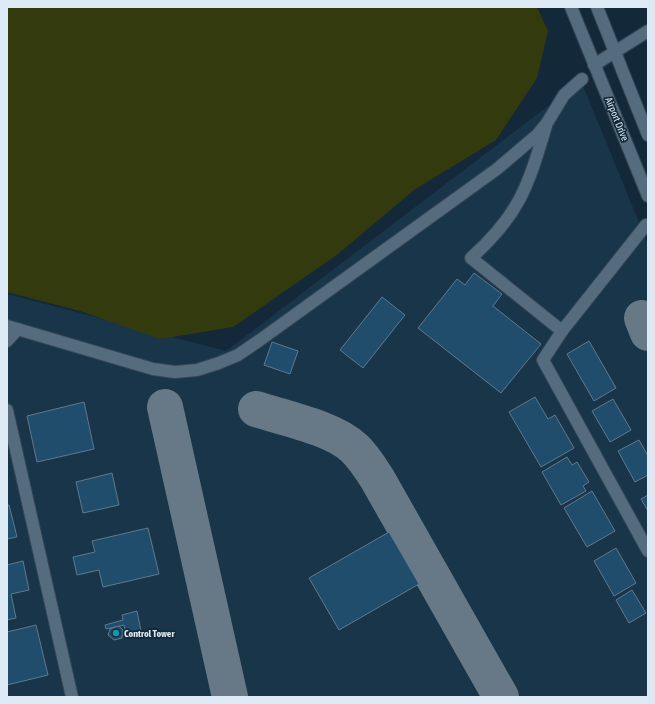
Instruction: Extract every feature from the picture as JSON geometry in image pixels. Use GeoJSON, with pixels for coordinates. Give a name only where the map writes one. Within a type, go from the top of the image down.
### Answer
{"type":"FeatureCollection","features":[{"type":"Feature","properties":{"kind":"street","name":"Airport Drive"},"geometry":{"type":"LineString","coordinates":[[571,7],[648,196]]}},
{"type":"Feature","properties":{"kind":"street"},"geometry":{"type":"LineString","coordinates":[[597,7],[648,135]]}},
{"type":"Feature","properties":{"kind":"street"},"geometry":{"type":"LineString","coordinates":[[594,65],[648,31]]}},
{"type":"Feature","properties":{"kind":"street"},"geometry":{"type":"LineString","coordinates":[[7,341],[12,328],[153,370],[186,372],[219,363],[238,354],[260,340],[497,169],[537,135],[547,123],[564,95],[582,79]]}},
{"type":"Feature","properties":{"kind":"street"},"geometry":{"type":"LineString","coordinates":[[547,123],[533,171],[518,204],[500,230],[471,258],[562,331]]}},
{"type":"Feature","properties":{"kind":"street"},"geometry":{"type":"LineString","coordinates":[[646,225],[562,331],[543,360],[648,551]]}},
{"type":"Feature","properties":{"kind":"street"},"geometry":{"type":"LineString","coordinates":[[7,410],[72,697]]}},
{"type":"Feature","properties":{"kind":"shaded area"},"geometry":{"type":"Polygon","coordinates":[[[581,81],[648,244],[648,697],[7,697],[7,294],[226,351],[581,81]]]}},
{"type":"Feature","properties":{"kind":"green space"},"geometry":{"type":"Polygon","coordinates":[[[7,7],[537,7],[548,31],[537,78],[496,140],[414,190],[338,254],[233,327],[160,339],[80,311],[7,292],[7,7]]]}},
{"type":"Feature","properties":{"kind":"building"},"geometry":{"type":"Polygon","coordinates":[[[474,273],[502,294],[493,306],[541,344],[501,393],[418,328],[457,279],[465,285],[474,273]]]}},
{"type":"Feature","properties":{"kind":"building"},"geometry":{"type":"Polygon","coordinates":[[[382,297],[405,315],[363,368],[340,350],[382,297]]]}},
{"type":"Feature","properties":{"kind":"building"},"geometry":{"type":"Polygon","coordinates":[[[589,341],[616,388],[594,401],[567,354],[589,341]]]}},
{"type":"Feature","properties":{"kind":"building"},"geometry":{"type":"Polygon","coordinates":[[[272,342],[298,351],[290,374],[264,365],[272,342]]]}},
{"type":"Feature","properties":{"kind":"building"},"geometry":{"type":"Polygon","coordinates":[[[535,397],[548,419],[555,415],[574,448],[541,467],[509,412],[535,397]]]}},
{"type":"Feature","properties":{"kind":"building"},"geometry":{"type":"Polygon","coordinates":[[[613,399],[631,430],[610,442],[592,411],[613,399]]]}},
{"type":"Feature","properties":{"kind":"building"},"geometry":{"type":"Polygon","coordinates":[[[84,402],[94,449],[37,462],[27,416],[84,402]]]}},
{"type":"Feature","properties":{"kind":"building"},"geometry":{"type":"Polygon","coordinates":[[[639,440],[648,456],[648,475],[635,482],[618,451],[639,440]]]}},
{"type":"Feature","properties":{"kind":"building"},"geometry":{"type":"Polygon","coordinates":[[[567,457],[572,465],[577,462],[589,482],[583,486],[586,491],[561,505],[542,472],[567,457]]]}},
{"type":"Feature","properties":{"kind":"building"},"geometry":{"type":"Polygon","coordinates":[[[112,473],[119,505],[83,513],[76,482],[112,473]]]}},
{"type":"Feature","properties":{"kind":"building"},"geometry":{"type":"Polygon","coordinates":[[[592,491],[615,531],[587,547],[564,508],[592,491]]]}},
{"type":"Feature","properties":{"kind":"building"},"geometry":{"type":"Polygon","coordinates":[[[648,495],[648,511],[641,499],[648,495]]]}},
{"type":"Feature","properties":{"kind":"building"},"geometry":{"type":"Polygon","coordinates":[[[7,505],[9,505],[17,537],[7,539],[7,505]]]}},
{"type":"Feature","properties":{"kind":"building"},"geometry":{"type":"Polygon","coordinates":[[[148,528],[159,574],[103,587],[99,570],[77,575],[73,557],[95,552],[92,541],[148,528]]]}},
{"type":"Feature","properties":{"kind":"building"},"geometry":{"type":"Polygon","coordinates":[[[389,532],[419,584],[339,630],[309,578],[389,532]]]}},
{"type":"Feature","properties":{"kind":"building"},"geometry":{"type":"Polygon","coordinates":[[[616,548],[636,583],[614,596],[594,561],[616,548]]]}},
{"type":"Feature","properties":{"kind":"building"},"geometry":{"type":"Polygon","coordinates":[[[23,561],[29,590],[11,594],[16,618],[7,620],[7,565],[23,561]]]}},
{"type":"Feature","properties":{"kind":"building"},"geometry":{"type":"Polygon","coordinates":[[[632,590],[646,613],[629,623],[616,600],[632,590]]]}},
{"type":"Feature","properties":{"kind":"building"},"geometry":{"type":"Polygon","coordinates":[[[137,611],[141,631],[126,635],[124,625],[106,629],[105,625],[123,620],[122,615],[137,611]]]}},
{"type":"Feature","properties":{"kind":"building"},"geometry":{"type":"Polygon","coordinates":[[[36,625],[48,675],[7,685],[7,632],[36,625]]]}},
{"type":"Feature","properties":{"kind":"building","name":"Control Tower"},"geometry":{"type":"Polygon","coordinates":[[[119,626],[123,630],[122,638],[114,640],[108,635],[110,629],[119,626]]]}},
{"type":"Feature","properties":{"kind":"taxiway"},"geometry":{"type":"LineString","coordinates":[[642,318],[648,333]]}},
{"type":"Feature","properties":{"kind":"taxiway"},"geometry":{"type":"LineString","coordinates":[[165,407],[230,697]]}},
{"type":"Feature","properties":{"kind":"taxiway"},"geometry":{"type":"LineString","coordinates":[[256,409],[321,429],[345,441],[361,455],[378,480],[501,697]]}},
{"type":"Feature","properties":{"kind":"place","name":"Control Tower"},"geometry":{"type":"Point","coordinates":[116,633]}}]}
